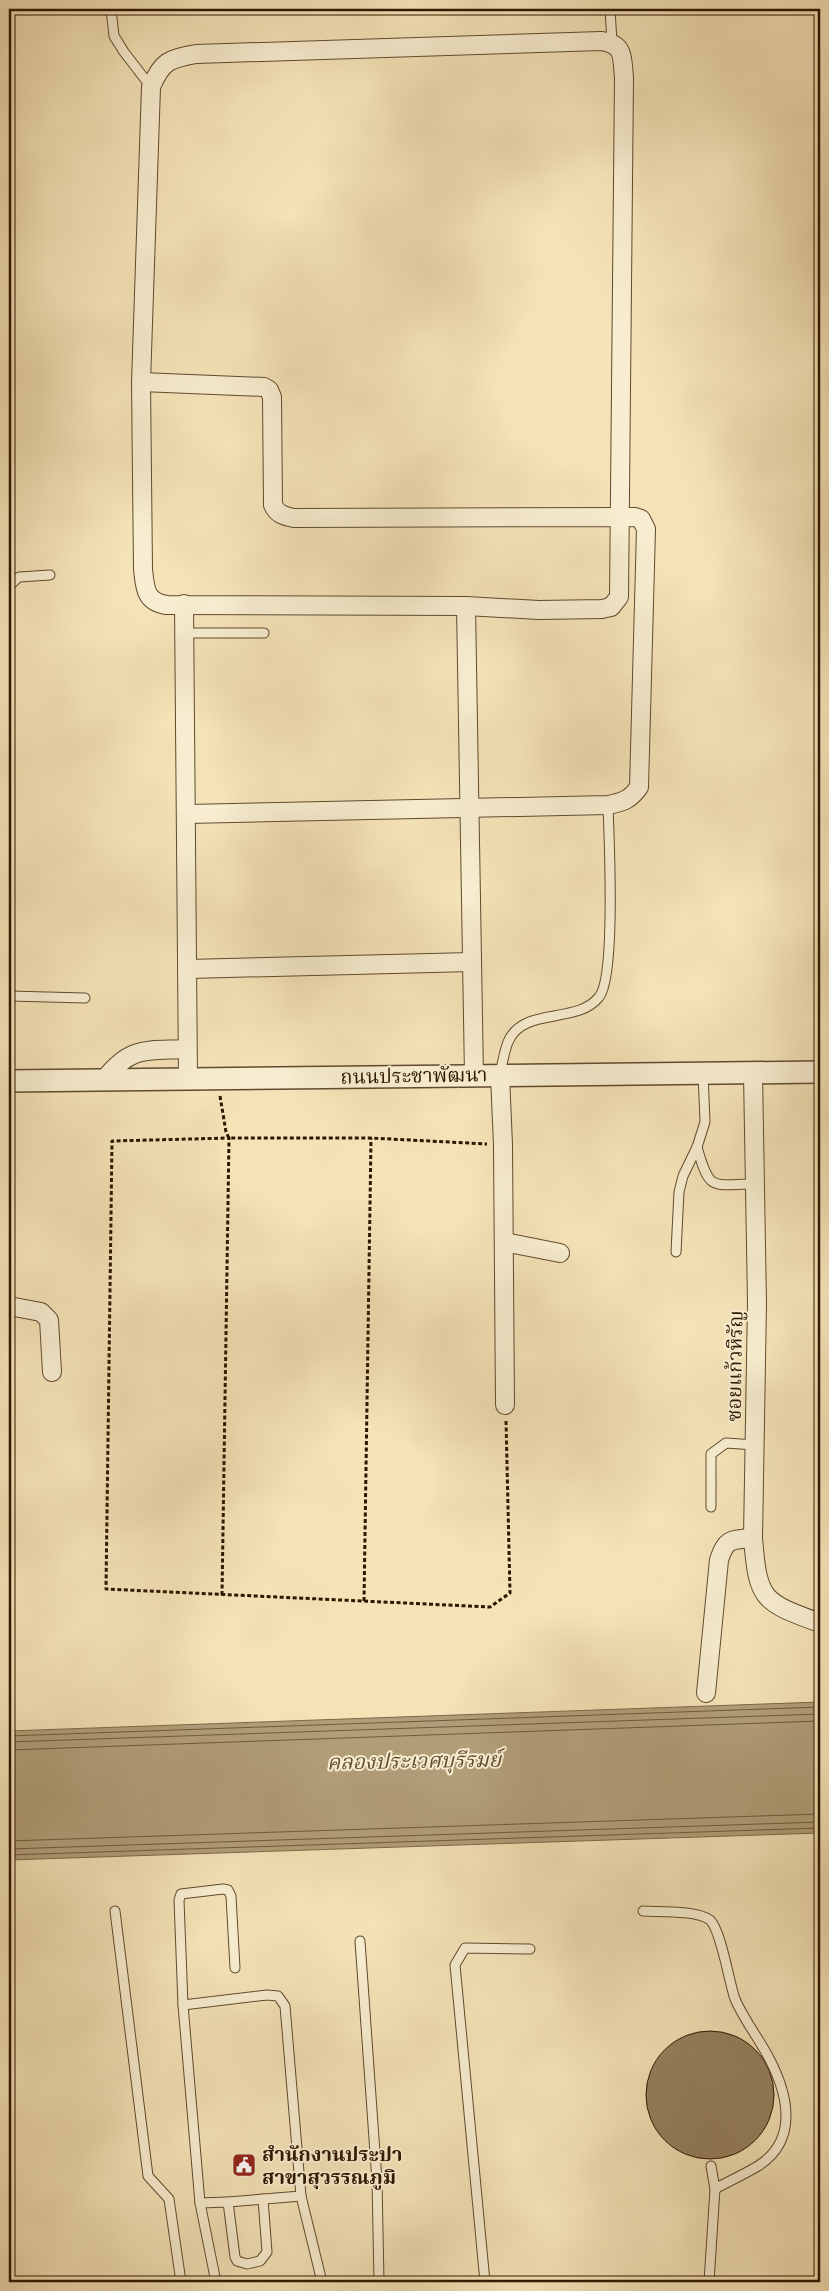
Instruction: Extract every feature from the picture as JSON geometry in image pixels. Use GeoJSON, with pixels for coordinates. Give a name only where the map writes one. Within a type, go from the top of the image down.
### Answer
{"type":"FeatureCollection","features":[{"type":"Feature","properties":{"kind":"street"},"geometry":{"type":"LineString","coordinates":[[612,42],[622,54],[624,78],[619,597],[611,607],[602,609],[540,610],[466,606],[155,604],[148,596],[144,583],[141,547],[141,382],[151,87],[164,64],[174,58],[196,54],[612,42]]}},
{"type":"Feature","properties":{"kind":"street"},"geometry":{"type":"LineString","coordinates":[[141,382],[264,387],[269,390],[272,397],[273,505],[276,511],[284,516],[294,518],[635,517],[641,520],[646,529],[639,787],[632,798],[608,805],[187,814]]}},
{"type":"Feature","properties":{"kind":"street"},"geometry":{"type":"LineString","coordinates":[[184,604],[188,1079]]}},
{"type":"Feature","properties":{"kind":"street"},"geometry":{"type":"LineString","coordinates":[[466,606],[474,1076]]}},
{"type":"Feature","properties":{"kind":"street"},"geometry":{"type":"LineString","coordinates":[[188,968],[472,962]]}},
{"type":"Feature","properties":{"kind":"street"},"geometry":{"type":"LineString","coordinates":[[104,1080],[125,1057],[139,1051],[187,1049]]}},
{"type":"Feature","properties":{"kind":"street","name":"ถนนประชาพัฒนา"},"geometry":{"type":"LineString","coordinates":[[9,1081],[820,1072]]}},
{"type":"Feature","properties":{"kind":"street","name":"ซอยแก้วหิรัญ"},"geometry":{"type":"LineString","coordinates":[[754,1073],[758,1303],[753,1538],[756,1572],[763,1593],[775,1604],[820,1623]]}},
{"type":"Feature","properties":{"kind":"street"},"geometry":{"type":"LineString","coordinates":[[500,1075],[503,1145],[505,1405]]}},
{"type":"Feature","properties":{"kind":"street"},"geometry":{"type":"LineString","coordinates":[[504,1242],[560,1254]]}},
{"type":"Feature","properties":{"kind":"street"},"geometry":{"type":"LineString","coordinates":[[9,1306],[41,1312],[49,1320],[52,1372]]}},
{"type":"Feature","properties":{"kind":"street"},"geometry":{"type":"LineString","coordinates":[[706,1693],[718,1560],[724,1545],[731,1540],[753,1538]]}},
{"type":"Feature","properties":{"kind":"lane"},"geometry":{"type":"LineString","coordinates":[[111,9],[114,36],[151,87]]}},
{"type":"Feature","properties":{"kind":"lane"},"geometry":{"type":"LineString","coordinates":[[610,9],[612,42]]}},
{"type":"Feature","properties":{"kind":"lane"},"geometry":{"type":"LineString","coordinates":[[9,586],[19,578],[29,575],[50,575]]}},
{"type":"Feature","properties":{"kind":"lane"},"geometry":{"type":"LineString","coordinates":[[184,633],[264,633]]}},
{"type":"Feature","properties":{"kind":"lane"},"geometry":{"type":"LineString","coordinates":[[500,1075],[508,1042],[515,1030],[536,1020],[585,1009],[600,997],[607,976],[611,871],[608,805]]}},
{"type":"Feature","properties":{"kind":"lane"},"geometry":{"type":"LineString","coordinates":[[9,996],[85,998]]}},
{"type":"Feature","properties":{"kind":"lane"},"geometry":{"type":"LineString","coordinates":[[676,1252],[679,1192],[683,1176],[697,1147],[705,1122],[703,1073]]}},
{"type":"Feature","properties":{"kind":"lane"},"geometry":{"type":"LineString","coordinates":[[697,1147],[709,1181],[717,1184],[756,1184]]}},
{"type":"Feature","properties":{"kind":"lane"},"geometry":{"type":"LineString","coordinates":[[711,1507],[711,1454],[726,1444],[755,1444]]}},
{"type":"Feature","properties":{"kind":"lane"},"geometry":{"type":"LineString","coordinates":[[216,2282],[200,2203],[182,2004],[179,1900],[181,1894],[228,1890],[232,1896],[235,1968]]}},
{"type":"Feature","properties":{"kind":"lane"},"geometry":{"type":"LineString","coordinates":[[115,1911],[148,2176],[169,2199],[181,2282]]}},
{"type":"Feature","properties":{"kind":"lane"},"geometry":{"type":"LineString","coordinates":[[643,1911],[699,1915],[710,1920],[718,1933],[731,1987],[739,2009],[769,2058],[781,2090],[788,2120],[783,2138],[760,2165],[715,2189]]}},
{"type":"Feature","properties":{"kind":"lane"},"geometry":{"type":"LineString","coordinates":[[360,1941],[377,2181],[379,2282]]}},
{"type":"Feature","properties":{"kind":"lane"},"geometry":{"type":"LineString","coordinates":[[485,2282],[455,1965],[465,1948],[530,1949]]}},
{"type":"Feature","properties":{"kind":"lane"},"geometry":{"type":"LineString","coordinates":[[182,2004],[267,1995],[278,1996],[284,2006],[301,2196],[322,2282]]}},
{"type":"Feature","properties":{"kind":"lane"},"geometry":{"type":"LineString","coordinates":[[709,2282],[715,2189],[711,2166]]}},
{"type":"Feature","properties":{"kind":"lane"},"geometry":{"type":"LineString","coordinates":[[200,2203],[301,2196]]}},
{"type":"Feature","properties":{"kind":"lane"},"geometry":{"type":"LineString","coordinates":[[228,2202],[235,2257],[237,2261],[247,2264],[260,2261],[267,2252],[263,2199]]}},
{"type":"Feature","properties":{"kind":"path"},"geometry":{"type":"LineString","coordinates":[[217,1079],[226,1132],[229,1138],[222,1595]]}},
{"type":"Feature","properties":{"kind":"path"},"geometry":{"type":"LineString","coordinates":[[503,1145],[371,1138],[229,1138],[112,1141],[106,1590],[490,1607],[510,1593],[505,1405]]}},
{"type":"Feature","properties":{"kind":"path"},"geometry":{"type":"LineString","coordinates":[[364,1601],[371,1138]]}},
{"type":"Feature","properties":{"kind":"water","name":"คลองประเวศบุรีรมย์"},"geometry":{"type":"Polygon","coordinates":[[[820,1702],[820,1833],[9,1860],[9,1731],[820,1702]]]}},
{"type":"Feature","properties":{"kind":"building"},"geometry":{"type":"Polygon","coordinates":[[[710,2031],[734,2036],[755,2050],[769,2071],[774,2095],[769,2119],[755,2140],[734,2154],[710,2159],[686,2154],[665,2140],[651,2119],[646,2095],[651,2071],[665,2050],[686,2036],[710,2031]]]}},
{"type":"Feature","properties":{"kind":"place","name":"สำนักงานประปา สาขาสุวรรณภูมิ"},"geometry":{"type":"Point","coordinates":[244,2165]}}]}
